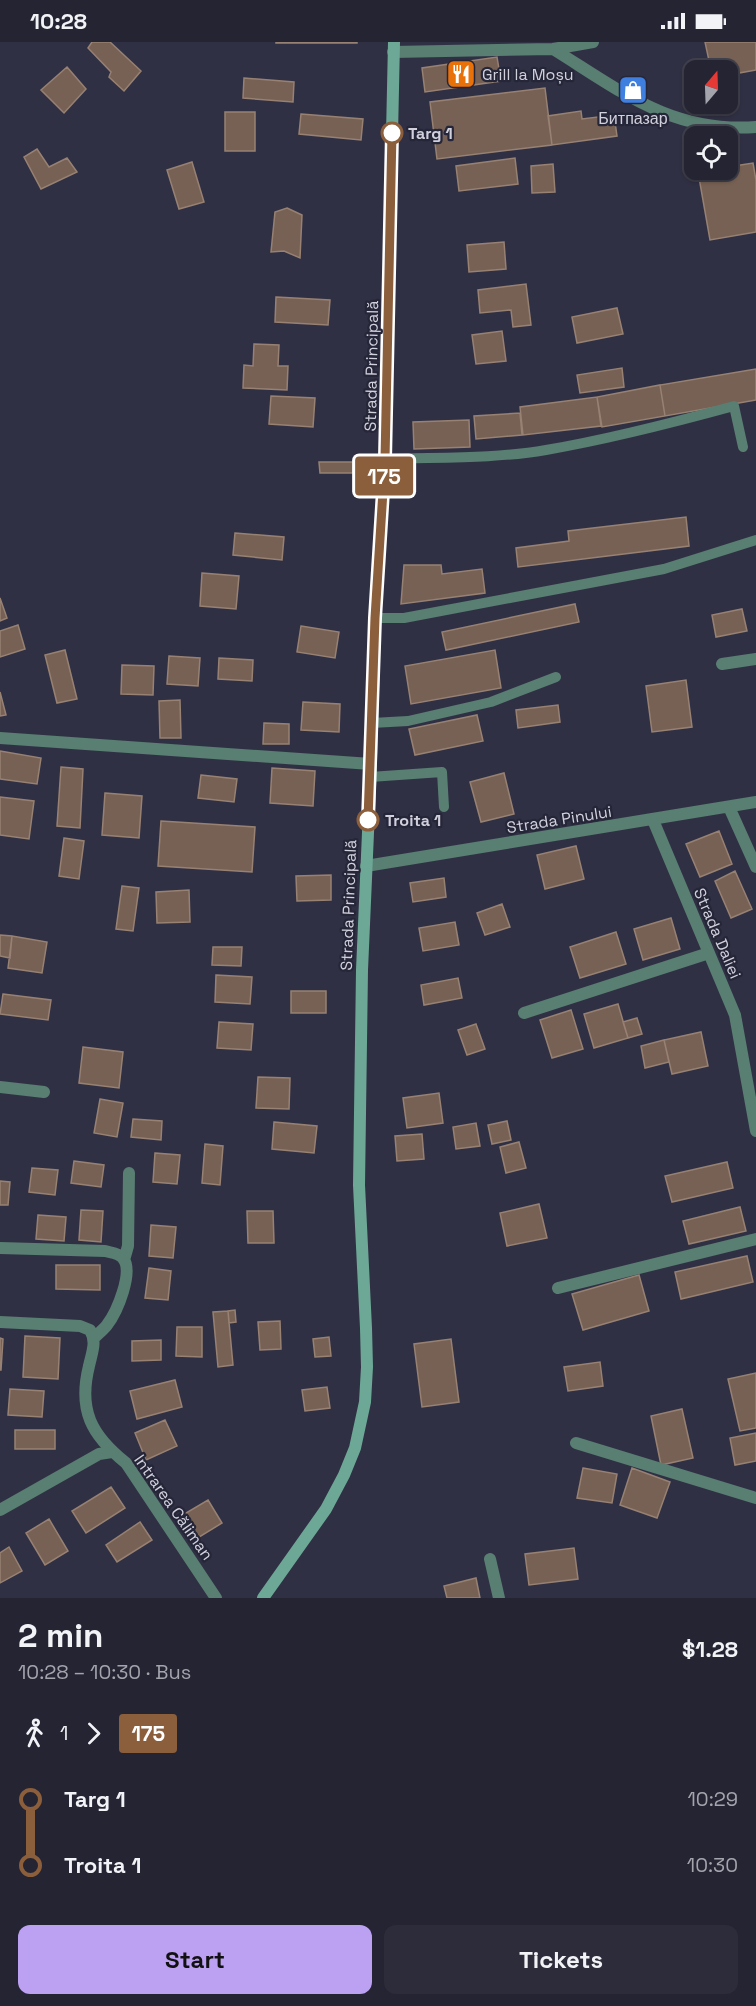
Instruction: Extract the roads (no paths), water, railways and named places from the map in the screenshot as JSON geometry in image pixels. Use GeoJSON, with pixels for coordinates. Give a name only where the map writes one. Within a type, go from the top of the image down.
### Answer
{"type":"FeatureCollection","features":[{"type":"Feature","properties":{"kind":"main road","name":"Strada Principală"},"geometry":{"type":"LineString","coordinates":[[263,1598],[326,1509],[344,1475],[355,1448],[365,1402],[367,1357],[359,1185],[362,970],[375,618],[385,459],[394,47]]}},
{"type":"Feature","properties":{"kind":"street"},"geometry":{"type":"LineString","coordinates":[[394,47],[553,49],[593,42]]}},
{"type":"Feature","properties":{"kind":"street"},"geometry":{"type":"LineString","coordinates":[[553,49],[646,106],[682,121],[731,129],[756,127]]}},
{"type":"Feature","properties":{"kind":"street"},"geometry":{"type":"LineString","coordinates":[[722,664],[756,659]]}},
{"type":"Feature","properties":{"kind":"street"},"geometry":{"type":"LineString","coordinates":[[0,738],[371,764]]}},
{"type":"Feature","properties":{"kind":"street","name":"Strada Pinului"},"geometry":{"type":"LineString","coordinates":[[366,866],[756,802]]}},
{"type":"Feature","properties":{"kind":"street"},"geometry":{"type":"LineString","coordinates":[[729,807],[756,867]]}},
{"type":"Feature","properties":{"kind":"street","name":"Strada Daliei"},"geometry":{"type":"LineString","coordinates":[[653,820],[735,1016],[756,1131]]}},
{"type":"Feature","properties":{"kind":"street"},"geometry":{"type":"LineString","coordinates":[[524,1013],[709,953]]}},
{"type":"Feature","properties":{"kind":"street"},"geometry":{"type":"LineString","coordinates":[[0,1088],[44,1092]]}},
{"type":"Feature","properties":{"kind":"street"},"geometry":{"type":"LineString","coordinates":[[124,1260],[128,1246],[129,1173]]}},
{"type":"Feature","properties":{"kind":"street"},"geometry":{"type":"LineString","coordinates":[[558,1288],[756,1239]]}},
{"type":"Feature","properties":{"kind":"street"},"geometry":{"type":"LineString","coordinates":[[0,1248],[105,1251],[118,1254],[124,1260],[127,1270],[118,1306],[108,1324],[94,1338]]}},
{"type":"Feature","properties":{"kind":"street"},"geometry":{"type":"LineString","coordinates":[[0,1322],[80,1326],[90,1330],[94,1338],[84,1400],[92,1426],[112,1452]]}},
{"type":"Feature","properties":{"kind":"street"},"geometry":{"type":"LineString","coordinates":[[576,1443],[756,1498]]}},
{"type":"Feature","properties":{"kind":"street","name":"Intrarea Căliman"},"geometry":{"type":"LineString","coordinates":[[0,1509],[99,1454],[112,1452],[126,1463],[216,1598]]}},
{"type":"Feature","properties":{"kind":"street"},"geometry":{"type":"LineString","coordinates":[[490,1559],[499,1598]]}},
{"type":"Feature","properties":{"kind":"lane"},"geometry":{"type":"LineString","coordinates":[[385,459],[544,450],[652,429],[734,406],[743,447]]}},
{"type":"Feature","properties":{"kind":"lane"},"geometry":{"type":"LineString","coordinates":[[375,618],[404,618],[664,569],[756,540]]}},
{"type":"Feature","properties":{"kind":"lane"},"geometry":{"type":"LineString","coordinates":[[372,723],[408,721],[491,702],[556,677]]}},
{"type":"Feature","properties":{"kind":"lane"},"geometry":{"type":"LineString","coordinates":[[370,777],[442,772],[444,807]]}},
{"type":"Feature","properties":{"kind":"place","name":"Grill la Moșu"},"geometry":{"type":"Point","coordinates":[461,74]}},
{"type":"Feature","properties":{"kind":"place","name":"Битпазар"},"geometry":{"type":"Point","coordinates":[633,90]}},
{"type":"Feature","properties":{"kind":"place","name":"Targ 1"},"geometry":{"type":"Point","coordinates":[392,133]}},
{"type":"Feature","properties":{"kind":"place","name":"Troita 1"},"geometry":{"type":"Point","coordinates":[368,820]}}]}
